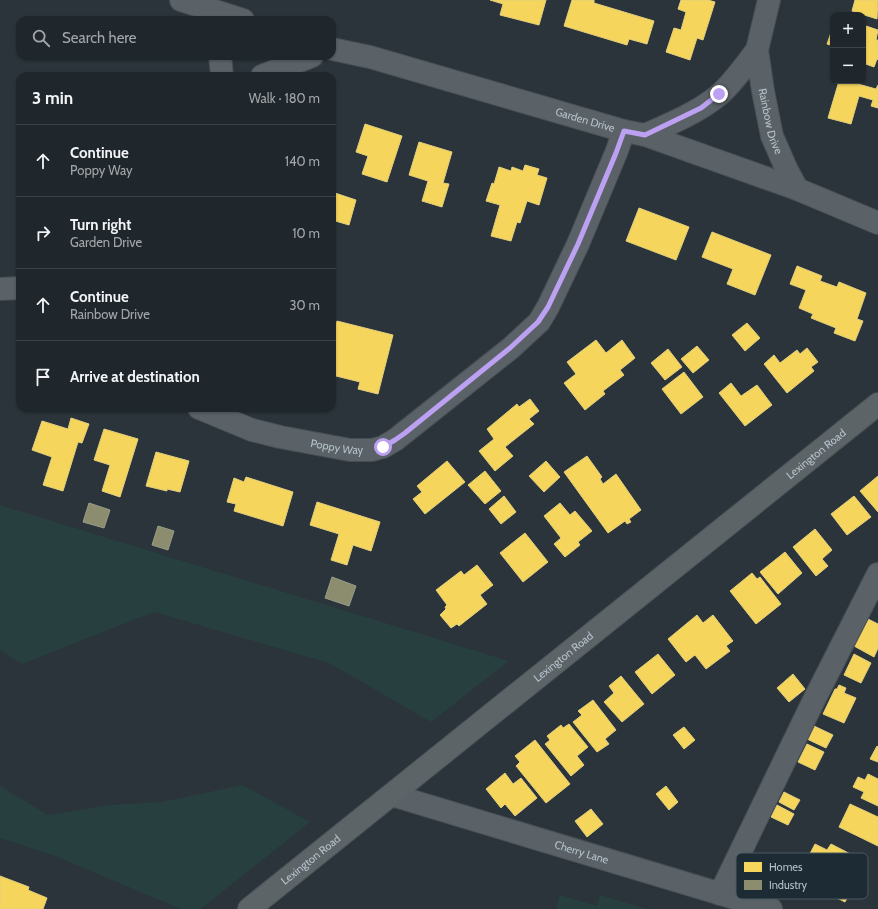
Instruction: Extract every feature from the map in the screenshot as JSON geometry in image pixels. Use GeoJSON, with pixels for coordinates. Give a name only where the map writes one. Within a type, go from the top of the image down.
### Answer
{"type":"FeatureCollection","features":[{"type":"Feature","properties":{"kind":"main road","name":"Lexington Road"},"geometry":{"type":"LineString","coordinates":[[256,907],[392,794],[876,408]]}},
{"type":"Feature","properties":{"kind":"street"},"geometry":{"type":"LineString","coordinates":[[181,0],[205,13],[221,16]]}},
{"type":"Feature","properties":{"kind":"street","name":"Rainbow Drive"},"geometry":{"type":"LineString","coordinates":[[769,0],[757,50],[763,91],[772,136],[797,189]]}},
{"type":"Feature","properties":{"kind":"street","name":"Garden Drive"},"geometry":{"type":"LineString","coordinates":[[336,50],[370,57],[635,133],[797,189],[878,223]]}},
{"type":"Feature","properties":{"kind":"street","name":"Rainbow Drive"},"geometry":{"type":"LineString","coordinates":[[635,133],[701,108],[719,94],[739,73],[757,50]]}},
{"type":"Feature","properties":{"kind":"street"},"geometry":{"type":"LineString","coordinates":[[220,60],[222,72]]}},
{"type":"Feature","properties":{"kind":"street"},"geometry":{"type":"LineString","coordinates":[[272,72],[302,60]]}},
{"type":"Feature","properties":{"kind":"street","name":"Poppy Way"},"geometry":{"type":"LineString","coordinates":[[209,412],[252,430],[280,437],[350,450],[372,450],[383,447],[395,440],[510,348],[538,322],[548,307],[578,244],[616,153],[635,133]]}},
{"type":"Feature","properties":{"kind":"street"},"geometry":{"type":"LineString","coordinates":[[0,290],[16,288]]}},
{"type":"Feature","properties":{"kind":"street"},"geometry":{"type":"LineString","coordinates":[[740,853],[813,702],[878,574]]}},
{"type":"Feature","properties":{"kind":"street","name":"Cherry Lane"},"geometry":{"type":"LineString","coordinates":[[392,794],[736,899]]}},
{"type":"Feature","properties":{"kind":"street"},"geometry":{"type":"LineString","coordinates":[[720,894],[736,861]]}},
{"type":"Feature","properties":{"kind":"street","name":"Cherry Lane"},"geometry":{"type":"LineString","coordinates":[[737,899],[771,909]]}},
{"type":"Feature","properties":{"kind":"green space"},"geometry":{"type":"Polygon","coordinates":[[[0,505],[509,661],[431,722],[329,663],[154,612],[22,664],[0,650],[0,505]]]}},
{"type":"Feature","properties":{"kind":"green space"},"geometry":{"type":"Polygon","coordinates":[[[243,785],[310,822],[201,909],[181,909],[55,856],[0,838],[0,786],[48,815],[110,805],[161,802],[243,785]]]}},
{"type":"Feature","properties":{"kind":"green space"},"geometry":{"type":"Polygon","coordinates":[[[560,895],[597,906],[600,895],[647,909],[556,909],[560,895]]]}},
{"type":"Feature","properties":{"kind":"building: Homes"},"geometry":{"type":"Polygon","coordinates":[[[490,0],[546,0],[539,25],[500,15],[503,4],[490,0]]]}},
{"type":"Feature","properties":{"kind":"building: Homes"},"geometry":{"type":"Polygon","coordinates":[[[572,0],[594,0],[594,3],[654,21],[647,44],[629,39],[627,45],[564,26],[572,0]]]}},
{"type":"Feature","properties":{"kind":"building: Homes"},"geometry":{"type":"Polygon","coordinates":[[[681,0],[708,0],[715,2],[703,40],[697,38],[690,60],[666,52],[674,28],[681,30],[686,12],[678,9],[681,0]]]}},
{"type":"Feature","properties":{"kind":"building: Homes"},"geometry":{"type":"Polygon","coordinates":[[[855,0],[878,0],[877,19],[866,15],[866,12],[852,11],[855,0]]]}},
{"type":"Feature","properties":{"kind":"building: Homes"},"geometry":{"type":"Polygon","coordinates":[[[866,26],[878,30],[876,40],[878,40],[878,60],[877,59],[874,67],[866,64],[866,26]]]}},
{"type":"Feature","properties":{"kind":"building: Homes"},"geometry":{"type":"Polygon","coordinates":[[[830,36],[830,45],[827,44],[830,36]]]}},
{"type":"Feature","properties":{"kind":"building: Homes"},"geometry":{"type":"Polygon","coordinates":[[[838,84],[858,84],[876,89],[878,85],[878,108],[871,106],[873,100],[859,96],[851,124],[828,118],[838,84]]]}},
{"type":"Feature","properties":{"kind":"building: Homes"},"geometry":{"type":"Polygon","coordinates":[[[365,124],[402,136],[387,182],[362,174],[368,156],[356,152],[365,124]]]}},
{"type":"Feature","properties":{"kind":"building: Homes"},"geometry":{"type":"Polygon","coordinates":[[[419,142],[452,152],[443,183],[449,184],[442,207],[422,201],[428,181],[409,175],[419,142]]]}},
{"type":"Feature","properties":{"kind":"building: Homes"},"geometry":{"type":"Polygon","coordinates":[[[525,165],[539,169],[537,175],[547,178],[539,205],[527,201],[520,223],[517,222],[511,241],[491,236],[500,205],[486,201],[492,183],[494,184],[499,167],[511,171],[512,167],[523,171],[525,165]]]}},
{"type":"Feature","properties":{"kind":"building: Homes"},"geometry":{"type":"Polygon","coordinates":[[[336,193],[356,200],[349,225],[336,221],[336,193]]]}},
{"type":"Feature","properties":{"kind":"building: Homes"},"geometry":{"type":"Polygon","coordinates":[[[639,208],[689,227],[676,260],[626,241],[639,208]]]}},
{"type":"Feature","properties":{"kind":"building: Homes"},"geometry":{"type":"Polygon","coordinates":[[[712,232],[771,255],[755,295],[727,284],[733,269],[702,257],[712,232]]]}},
{"type":"Feature","properties":{"kind":"building: Homes"},"geometry":{"type":"Polygon","coordinates":[[[797,266],[822,276],[820,281],[837,287],[839,282],[866,293],[857,319],[863,321],[855,341],[834,333],[836,328],[811,318],[813,314],[799,308],[806,290],[790,284],[797,266]]]}},
{"type":"Feature","properties":{"kind":"building: Homes"},"geometry":{"type":"Polygon","coordinates":[[[337,321],[393,335],[378,394],[358,389],[360,382],[336,376],[337,321]]]}},
{"type":"Feature","properties":{"kind":"building: Homes"},"geometry":{"type":"Polygon","coordinates":[[[747,323],[760,338],[745,351],[732,335],[747,323]]]}},
{"type":"Feature","properties":{"kind":"building: Homes"},"geometry":{"type":"Polygon","coordinates":[[[596,340],[606,353],[622,340],[635,358],[620,370],[624,375],[603,391],[605,394],[585,410],[564,383],[576,374],[567,362],[596,340]]]}},
{"type":"Feature","properties":{"kind":"building: Homes"},"geometry":{"type":"Polygon","coordinates":[[[697,346],[709,360],[693,373],[681,359],[697,346]]]}},
{"type":"Feature","properties":{"kind":"building: Homes"},"geometry":{"type":"Polygon","coordinates":[[[807,348],[818,362],[811,367],[814,371],[787,393],[764,364],[774,355],[780,363],[797,350],[800,354],[807,348]]]}},
{"type":"Feature","properties":{"kind":"building: Homes"},"geometry":{"type":"Polygon","coordinates":[[[668,349],[682,367],[665,380],[651,363],[668,349]]]}},
{"type":"Feature","properties":{"kind":"building: Homes"},"geometry":{"type":"Polygon","coordinates":[[[684,372],[703,397],[681,414],[662,389],[684,372]]]}},
{"type":"Feature","properties":{"kind":"building: Homes"},"geometry":{"type":"Polygon","coordinates":[[[731,383],[741,396],[757,385],[772,405],[745,426],[719,393],[731,383]]]}},
{"type":"Feature","properties":{"kind":"building: Homes"},"geometry":{"type":"Polygon","coordinates":[[[530,399],[539,411],[529,419],[534,424],[505,447],[513,456],[495,471],[479,451],[494,439],[487,429],[517,404],[519,407],[530,399]]]}},
{"type":"Feature","properties":{"kind":"building: Homes"},"geometry":{"type":"Polygon","coordinates":[[[71,418],[89,424],[82,443],[78,442],[63,491],[43,485],[52,457],[32,450],[42,421],[68,429],[71,418]]]}},
{"type":"Feature","properties":{"kind":"building: Homes"},"geometry":{"type":"Polygon","coordinates":[[[104,429],[138,439],[120,497],[102,491],[110,465],[94,460],[104,429]]]}},
{"type":"Feature","properties":{"kind":"building: Homes"},"geometry":{"type":"Polygon","coordinates":[[[156,452],[189,461],[180,492],[167,489],[167,491],[146,486],[156,452]]]}},
{"type":"Feature","properties":{"kind":"building: Homes"},"geometry":{"type":"Polygon","coordinates":[[[587,456],[602,477],[600,479],[603,484],[616,474],[641,510],[629,519],[631,522],[627,524],[625,521],[608,533],[564,472],[587,456]]]}},
{"type":"Feature","properties":{"kind":"building: Homes"},"geometry":{"type":"Polygon","coordinates":[[[447,461],[465,482],[425,514],[413,499],[422,492],[417,486],[447,461]]]}},
{"type":"Feature","properties":{"kind":"building: Homes"},"geometry":{"type":"Polygon","coordinates":[[[546,461],[560,477],[544,492],[529,476],[546,461]]]}},
{"type":"Feature","properties":{"kind":"building: Homes"},"geometry":{"type":"Polygon","coordinates":[[[485,471],[501,491],[485,504],[468,485],[485,471]]]}},
{"type":"Feature","properties":{"kind":"building: Homes"},"geometry":{"type":"Polygon","coordinates":[[[878,476],[878,512],[860,491],[878,476]]]}},
{"type":"Feature","properties":{"kind":"building: Homes"},"geometry":{"type":"Polygon","coordinates":[[[246,477],[293,492],[283,526],[234,511],[236,504],[227,502],[234,478],[244,482],[246,477]]]}},
{"type":"Feature","properties":{"kind":"building: Homes"},"geometry":{"type":"Polygon","coordinates":[[[504,496],[516,512],[501,524],[489,509],[504,496]]]}},
{"type":"Feature","properties":{"kind":"building: Homes"},"geometry":{"type":"Polygon","coordinates":[[[854,496],[871,517],[847,535],[831,514],[854,496]]]}},
{"type":"Feature","properties":{"kind":"building: Homes"},"geometry":{"type":"Polygon","coordinates":[[[317,502],[380,522],[371,551],[353,545],[347,565],[331,560],[339,534],[310,525],[317,502]]]}},
{"type":"Feature","properties":{"kind":"building: Homes"},"geometry":{"type":"Polygon","coordinates":[[[560,503],[570,515],[575,511],[592,531],[578,542],[580,545],[565,557],[554,544],[561,538],[544,516],[560,503]]]}},
{"type":"Feature","properties":{"kind":"building: Homes"},"geometry":{"type":"Polygon","coordinates":[[[815,529],[832,550],[822,559],[828,566],[816,576],[793,547],[815,529]]]}},
{"type":"Feature","properties":{"kind":"building: Homes"},"geometry":{"type":"Polygon","coordinates":[[[525,533],[548,562],[523,582],[500,553],[525,533]]]}},
{"type":"Feature","properties":{"kind":"building: Homes"},"geometry":{"type":"Polygon","coordinates":[[[785,552],[802,573],[778,594],[760,572],[785,552]]]}},
{"type":"Feature","properties":{"kind":"building: Homes"},"geometry":{"type":"Polygon","coordinates":[[[477,565],[493,585],[480,595],[487,604],[459,626],[457,624],[451,628],[440,615],[446,609],[445,607],[447,605],[436,590],[461,571],[464,575],[477,565]]]}},
{"type":"Feature","properties":{"kind":"building: Homes"},"geometry":{"type":"Polygon","coordinates":[[[752,573],[757,579],[760,577],[781,604],[756,624],[730,591],[752,573]]]}},
{"type":"Feature","properties":{"kind":"building: Homes"},"geometry":{"type":"Polygon","coordinates":[[[697,615],[703,623],[713,615],[733,641],[726,646],[730,651],[706,669],[695,655],[686,662],[668,639],[697,615]]]}},
{"type":"Feature","properties":{"kind":"building: Homes"},"geometry":{"type":"Polygon","coordinates":[[[868,619],[878,624],[878,648],[874,657],[854,646],[868,619]]]}},
{"type":"Feature","properties":{"kind":"building: Homes"},"geometry":{"type":"Polygon","coordinates":[[[658,654],[675,675],[652,694],[635,672],[658,654]]]}},
{"type":"Feature","properties":{"kind":"building: Homes"},"geometry":{"type":"Polygon","coordinates":[[[854,654],[871,663],[861,683],[844,675],[854,654]]]}},
{"type":"Feature","properties":{"kind":"building: Homes"},"geometry":{"type":"Polygon","coordinates":[[[793,674],[805,689],[789,702],[777,688],[793,674]]]}},
{"type":"Feature","properties":{"kind":"building: Homes"},"geometry":{"type":"Polygon","coordinates":[[[621,676],[644,704],[622,722],[604,702],[614,693],[609,686],[621,676]]]}},
{"type":"Feature","properties":{"kind":"building: Homes"},"geometry":{"type":"Polygon","coordinates":[[[839,685],[846,688],[844,693],[856,698],[844,723],[823,714],[835,689],[837,689],[839,685]]]}},
{"type":"Feature","properties":{"kind":"building: Homes"},"geometry":{"type":"Polygon","coordinates":[[[593,700],[616,730],[605,739],[609,744],[597,752],[573,722],[582,715],[578,711],[593,700]]]}},
{"type":"Feature","properties":{"kind":"building: Homes"},"geometry":{"type":"Polygon","coordinates":[[[569,724],[588,747],[577,756],[584,765],[571,776],[545,744],[550,740],[547,736],[561,725],[563,728],[569,724]]]}},
{"type":"Feature","properties":{"kind":"building: Homes"},"geometry":{"type":"Polygon","coordinates":[[[814,726],[833,735],[826,748],[807,739],[814,726]]]}},
{"type":"Feature","properties":{"kind":"building: Homes"},"geometry":{"type":"Polygon","coordinates":[[[684,727],[695,740],[684,749],[673,735],[684,727]]]}},
{"type":"Feature","properties":{"kind":"building: Homes"},"geometry":{"type":"Polygon","coordinates":[[[535,740],[570,784],[546,803],[516,766],[520,762],[515,756],[535,740]]]}},
{"type":"Feature","properties":{"kind":"building: Homes"},"geometry":{"type":"Polygon","coordinates":[[[807,744],[824,752],[815,770],[798,762],[807,744]]]}},
{"type":"Feature","properties":{"kind":"building: Homes"},"geometry":{"type":"Polygon","coordinates":[[[877,746],[878,747],[878,762],[870,759],[877,746]]]}},
{"type":"Feature","properties":{"kind":"building: Homes"},"geometry":{"type":"Polygon","coordinates":[[[505,773],[513,784],[521,778],[537,798],[515,816],[505,804],[501,808],[486,789],[505,773]]]}},
{"type":"Feature","properties":{"kind":"building: Homes"},"geometry":{"type":"Polygon","coordinates":[[[868,774],[878,779],[878,806],[861,798],[864,792],[853,787],[858,777],[865,780],[868,774]]]}},
{"type":"Feature","properties":{"kind":"building: Homes"},"geometry":{"type":"Polygon","coordinates":[[[666,786],[678,802],[669,810],[656,794],[666,786]]]}},
{"type":"Feature","properties":{"kind":"building: Homes"},"geometry":{"type":"Polygon","coordinates":[[[784,792],[800,800],[794,810],[779,802],[784,792]]]}},
{"type":"Feature","properties":{"kind":"building: Homes"},"geometry":{"type":"Polygon","coordinates":[[[850,804],[878,817],[878,846],[839,827],[850,804]]]}},
{"type":"Feature","properties":{"kind":"building: Homes"},"geometry":{"type":"Polygon","coordinates":[[[777,805],[794,814],[788,825],[771,817],[777,805]]]}},
{"type":"Feature","properties":{"kind":"building: Homes"},"geometry":{"type":"Polygon","coordinates":[[[591,809],[603,824],[587,837],[575,821],[591,809]]]}},
{"type":"Feature","properties":{"kind":"building: Homes"},"geometry":{"type":"Polygon","coordinates":[[[815,844],[827,850],[831,844],[848,853],[810,853],[815,844]]]}},
{"type":"Feature","properties":{"kind":"building: Homes"},"geometry":{"type":"Polygon","coordinates":[[[0,876],[29,887],[28,890],[47,898],[43,909],[0,909],[0,876]]]}},
{"type":"Feature","properties":{"kind":"building: Homes"},"geometry":{"type":"Polygon","coordinates":[[[839,899],[847,899],[845,902],[839,899]]]}},
{"type":"Feature","properties":{"kind":"building: Industry"},"geometry":{"type":"Polygon","coordinates":[[[89,503],[110,510],[104,528],[83,522],[89,503]]]}},
{"type":"Feature","properties":{"kind":"building: Industry"},"geometry":{"type":"Polygon","coordinates":[[[158,526],[174,531],[168,550],[152,545],[158,526]]]}},
{"type":"Feature","properties":{"kind":"building: Industry"},"geometry":{"type":"Polygon","coordinates":[[[332,577],[356,586],[349,606],[325,598],[332,577]]]}},
{"type":"Feature","properties":{"kind":"route"},"geometry":{"type":"LineString","coordinates":[[383,447],[405,433],[510,348],[538,322],[548,307],[578,244],[624,131],[645,135],[701,108],[719,94]]}}]}
